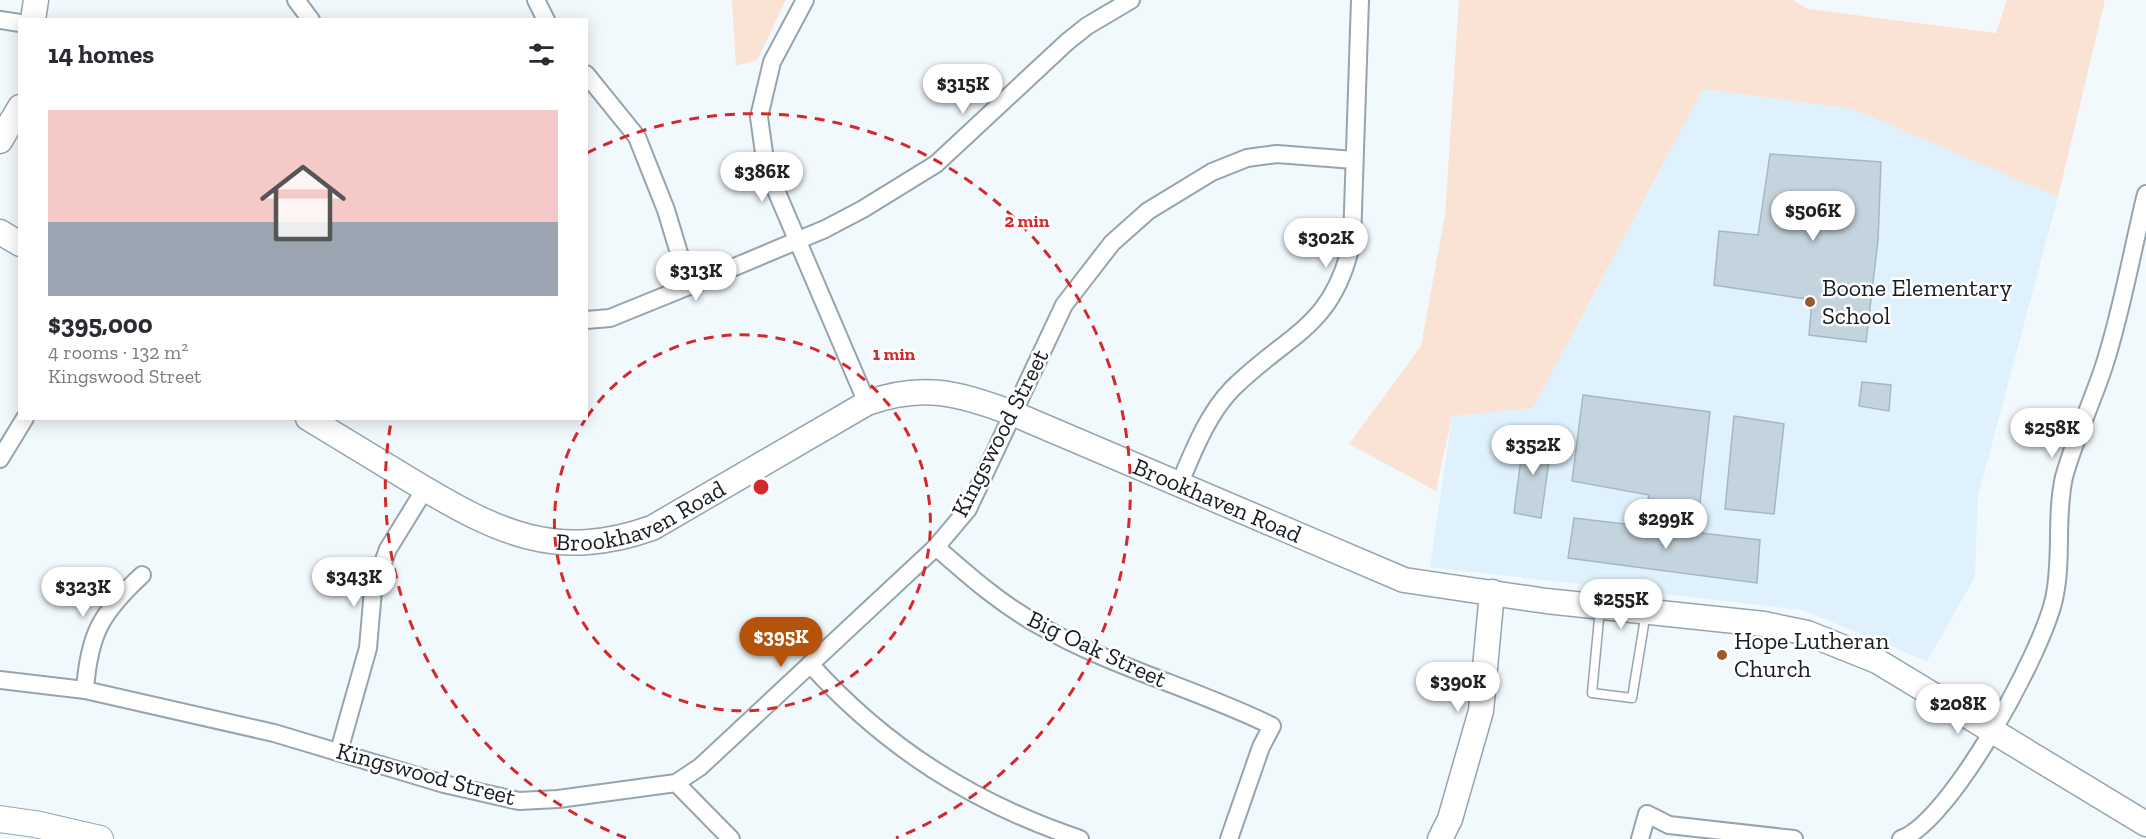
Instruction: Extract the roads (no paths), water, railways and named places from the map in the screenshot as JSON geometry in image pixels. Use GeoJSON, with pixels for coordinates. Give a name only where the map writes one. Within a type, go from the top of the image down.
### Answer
{"type":"FeatureCollection","features":[{"type":"Feature","properties":{"kind":"main road"},"geometry":{"type":"LineString","coordinates":[[0,819],[35,824],[100,839]]}},
{"type":"Feature","properties":{"kind":"street"},"geometry":{"type":"LineString","coordinates":[[33,18],[36,0]]}},
{"type":"Feature","properties":{"kind":"street"},"geometry":{"type":"LineString","coordinates":[[536,0],[545,18]]}},
{"type":"Feature","properties":{"kind":"street"},"geometry":{"type":"LineString","coordinates":[[805,0],[772,62],[759,117],[766,166],[867,403]]}},
{"type":"Feature","properties":{"kind":"street"},"geometry":{"type":"LineString","coordinates":[[588,320],[610,318],[797,241],[863,209],[936,164],[1067,42],[1102,16],[1131,0]]}},
{"type":"Feature","properties":{"kind":"street"},"geometry":{"type":"LineString","coordinates":[[1179,485],[1213,412],[1232,389],[1312,323],[1335,293],[1352,241],[1360,0]]}},
{"type":"Feature","properties":{"kind":"street"},"geometry":{"type":"LineString","coordinates":[[300,2],[310,18]]}},
{"type":"Feature","properties":{"kind":"street"},"geometry":{"type":"LineString","coordinates":[[0,20],[18,23]]}},
{"type":"Feature","properties":{"kind":"street"},"geometry":{"type":"LineString","coordinates":[[588,76],[637,137],[666,210],[689,286]]}},
{"type":"Feature","properties":{"kind":"street"},"geometry":{"type":"LineString","coordinates":[[0,141],[18,110]]}},
{"type":"Feature","properties":{"kind":"street","name":"Kingswood Street"},"geometry":{"type":"LineString","coordinates":[[0,680],[85,690],[274,733],[444,784],[519,801],[558,799],[676,783],[700,767],[936,548],[968,509],[1064,305],[1112,243],[1148,211],[1212,172],[1247,158],[1277,154],[1354,160]]}},
{"type":"Feature","properties":{"kind":"street"},"geometry":{"type":"LineString","coordinates":[[1901,839],[1914,834],[1932,817],[1993,732],[2035,655],[2049,619],[2058,581],[2061,503],[2065,476],[2105,365],[2146,194]]}},
{"type":"Feature","properties":{"kind":"street"},"geometry":{"type":"LineString","coordinates":[[0,232],[18,243]]}},
{"type":"Feature","properties":{"kind":"street","name":"Brookhaven Road"},"geometry":{"type":"LineString","coordinates":[[311,420],[424,489],[489,525],[526,537],[564,543],[619,538],[652,528],[867,403],[885,396],[915,391],[947,392],[1012,412],[1404,580],[1600,607],[1764,624],[1807,633],[1877,661],[2146,824]]}},
{"type":"Feature","properties":{"kind":"street"},"geometry":{"type":"LineString","coordinates":[[0,459],[24,420]]}},
{"type":"Feature","properties":{"kind":"street"},"geometry":{"type":"LineString","coordinates":[[339,751],[368,648],[373,590],[388,549],[424,489]]}},
{"type":"Feature","properties":{"kind":"street","name":"Big Oak Street"},"geometry":{"type":"LineString","coordinates":[[936,548],[988,593],[1042,627],[1087,649],[1245,712],[1272,726],[1261,747],[1229,839]]}},
{"type":"Feature","properties":{"kind":"street"},"geometry":{"type":"LineString","coordinates":[[85,690],[87,660],[97,628],[112,603],[142,575]]}},
{"type":"Feature","properties":{"kind":"street"},"geometry":{"type":"LineString","coordinates":[[1440,839],[1450,819],[1481,711],[1491,592]]}},
{"type":"Feature","properties":{"kind":"street"},"geometry":{"type":"LineString","coordinates":[[810,664],[846,704],[912,757],[996,804],[1080,839]]}},
{"type":"Feature","properties":{"kind":"street"},"geometry":{"type":"LineString","coordinates":[[676,783],[731,839]]}},
{"type":"Feature","properties":{"kind":"street"},"geometry":{"type":"LineString","coordinates":[[1640,839],[1647,814],[1669,825],[1794,839]]}},
{"type":"Feature","properties":{"kind":"street"},"geometry":{"type":"LineString","coordinates":[[2140,839],[2146,830]]}},
{"type":"Feature","properties":{"kind":"lane"},"geometry":{"type":"LineString","coordinates":[[1600,607],[1592,693],[1632,698],[1646,612]]}},
{"type":"Feature","properties":{"kind":"place","name":"Boone Elementary School"},"geometry":{"type":"Point","coordinates":[1810,302]}},
{"type":"Feature","properties":{"kind":"place","name":"Hope Lutheran Church"},"geometry":{"type":"Point","coordinates":[1722,655]}}]}
